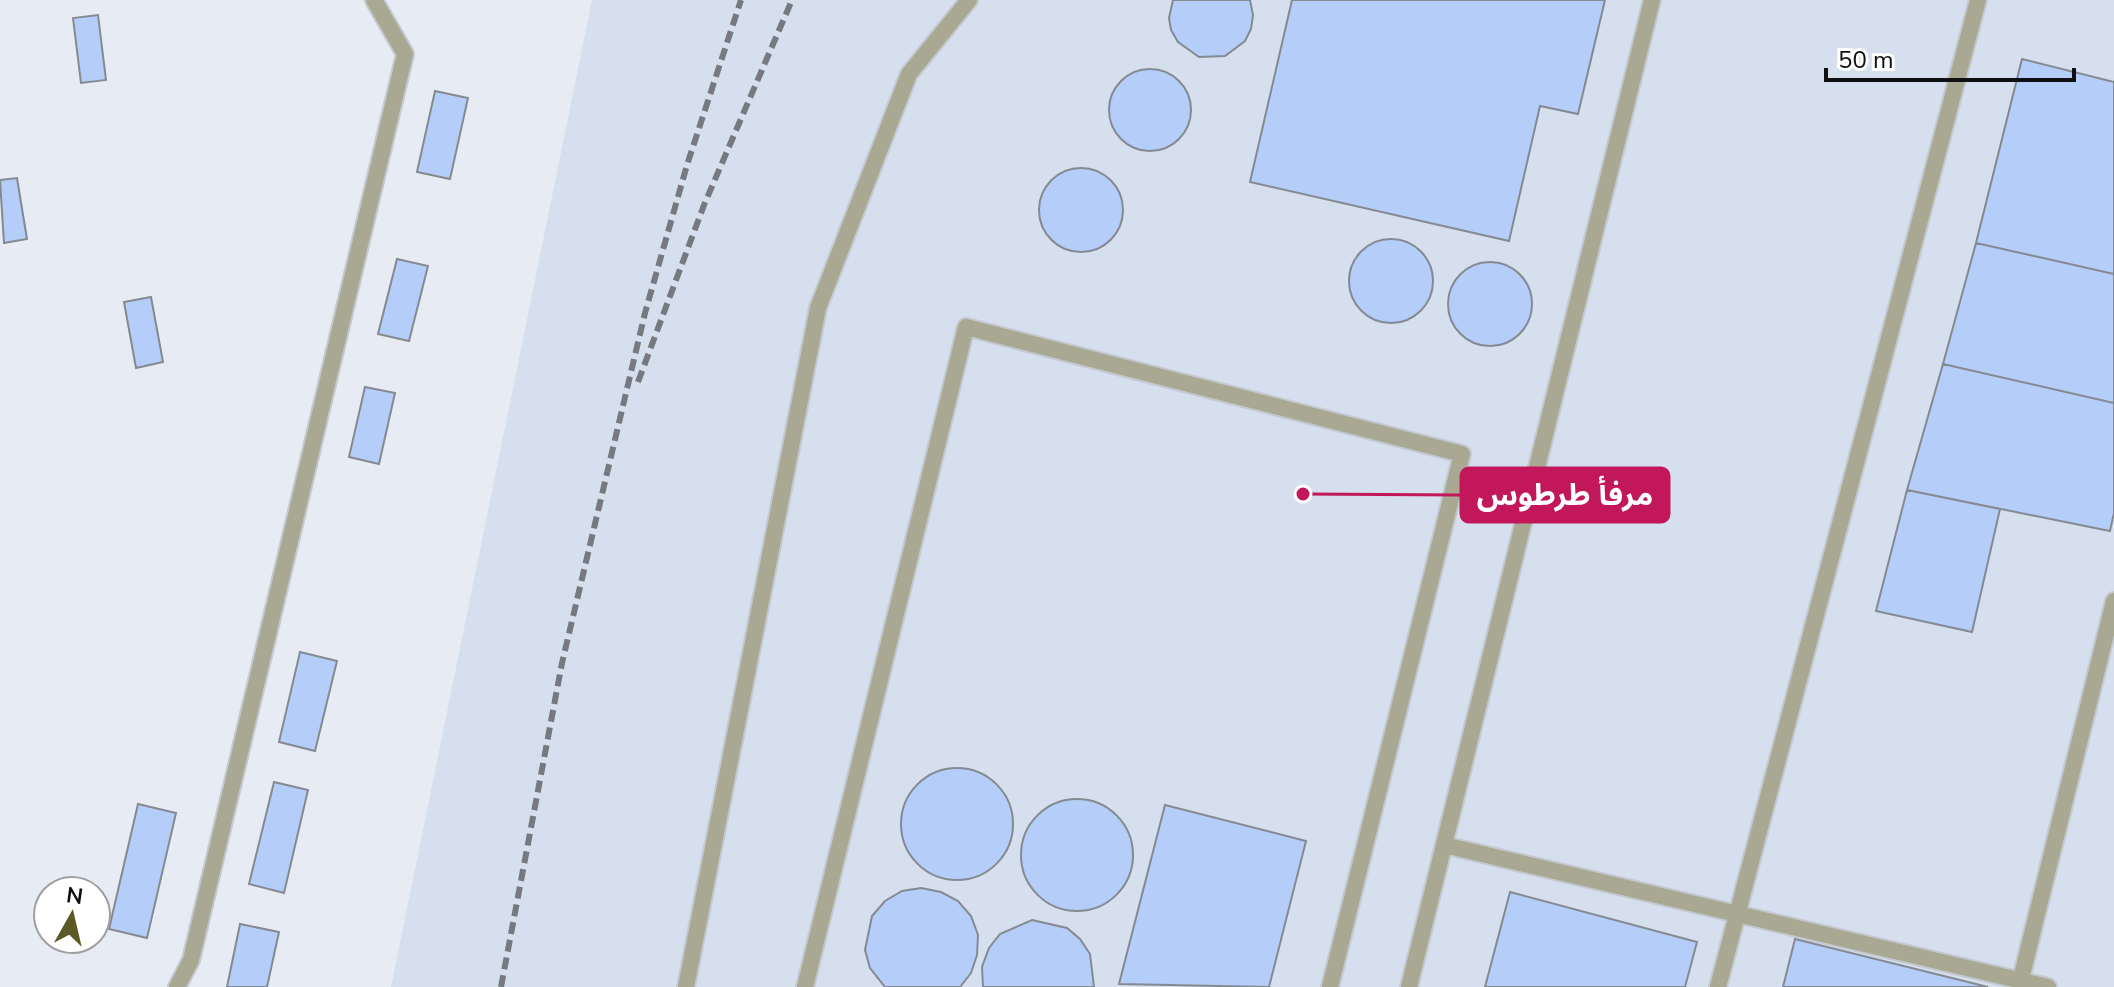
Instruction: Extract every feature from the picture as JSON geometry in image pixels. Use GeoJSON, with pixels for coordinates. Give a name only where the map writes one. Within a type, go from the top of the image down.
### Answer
{"type":"FeatureCollection","features":[{"type":"Feature","properties":{"kind":"lane"},"geometry":{"type":"LineString","coordinates":[[177,987],[191,960],[405,54],[374,0]]}},
{"type":"Feature","properties":{"kind":"lane"},"geometry":{"type":"LineString","coordinates":[[686,987],[818,308],[909,74],[969,0]]}},
{"type":"Feature","properties":{"kind":"lane"},"geometry":{"type":"LineString","coordinates":[[1409,987],[1652,0]]}},
{"type":"Feature","properties":{"kind":"lane"},"geometry":{"type":"LineString","coordinates":[[1718,987],[1978,0]]}},
{"type":"Feature","properties":{"kind":"lane"},"geometry":{"type":"LineString","coordinates":[[805,987],[966,327],[1462,454],[1330,987]]}},
{"type":"Feature","properties":{"kind":"lane"},"geometry":{"type":"LineString","coordinates":[[2020,984],[2114,601]]}},
{"type":"Feature","properties":{"kind":"lane"},"geometry":{"type":"LineString","coordinates":[[1444,845],[2020,984],[2048,987]]}},
{"type":"Feature","properties":{"kind":"shaded area"},"geometry":{"type":"Polygon","coordinates":[[[592,0],[2114,0],[2114,987],[391,987],[592,0]]]}},
{"type":"Feature","properties":{"kind":"building"},"geometry":{"type":"Polygon","coordinates":[[[1173,0],[1250,0],[1253,15],[1251,29],[1245,41],[1225,56],[1199,57],[1178,42],[1171,30],[1169,18],[1173,0]]]}},
{"type":"Feature","properties":{"kind":"building"},"geometry":{"type":"Polygon","coordinates":[[[1292,0],[1605,0],[1578,114],[1540,106],[1509,241],[1250,182],[1292,0]]]}},
{"type":"Feature","properties":{"kind":"building"},"geometry":{"type":"Polygon","coordinates":[[[98,15],[106,80],[81,83],[73,18],[98,15]]]}},
{"type":"Feature","properties":{"kind":"building"},"geometry":{"type":"Polygon","coordinates":[[[2022,59],[2114,82],[2114,274],[1976,243],[2022,59]]]}},
{"type":"Feature","properties":{"kind":"building"},"geometry":{"type":"Polygon","coordinates":[[[1150,69],[1166,72],[1179,81],[1188,94],[1191,110],[1188,126],[1179,139],[1166,148],[1150,151],[1134,148],[1121,139],[1112,126],[1109,110],[1112,94],[1121,81],[1134,72],[1150,69]]]}},
{"type":"Feature","properties":{"kind":"building"},"geometry":{"type":"Polygon","coordinates":[[[435,91],[468,98],[450,179],[417,172],[435,91]]]}},
{"type":"Feature","properties":{"kind":"building"},"geometry":{"type":"Polygon","coordinates":[[[1081,168],[1104,175],[1116,187],[1123,210],[1116,233],[1104,245],[1081,252],[1058,245],[1046,233],[1039,210],[1046,187],[1058,175],[1081,168]]]}},
{"type":"Feature","properties":{"kind":"building"},"geometry":{"type":"Polygon","coordinates":[[[17,178],[27,239],[4,243],[0,180],[17,178]]]}},
{"type":"Feature","properties":{"kind":"building"},"geometry":{"type":"Polygon","coordinates":[[[1391,239],[1414,246],[1426,258],[1433,281],[1426,304],[1414,316],[1391,323],[1368,316],[1356,304],[1349,281],[1356,258],[1368,246],[1391,239]]]}},
{"type":"Feature","properties":{"kind":"building"},"geometry":{"type":"Polygon","coordinates":[[[1976,243],[2114,274],[2114,403],[1943,364],[1976,243]]]}},
{"type":"Feature","properties":{"kind":"building"},"geometry":{"type":"Polygon","coordinates":[[[397,259],[428,266],[409,341],[378,334],[397,259]]]}},
{"type":"Feature","properties":{"kind":"building"},"geometry":{"type":"Polygon","coordinates":[[[1490,262],[1513,269],[1525,281],[1532,304],[1525,327],[1513,339],[1490,346],[1467,339],[1455,327],[1448,304],[1455,281],[1467,269],[1490,262]]]}},
{"type":"Feature","properties":{"kind":"building"},"geometry":{"type":"Polygon","coordinates":[[[151,297],[163,362],[136,368],[124,302],[151,297]]]}},
{"type":"Feature","properties":{"kind":"building"},"geometry":{"type":"Polygon","coordinates":[[[1943,364],[2114,403],[2114,513],[2110,531],[1907,490],[1943,364]]]}},
{"type":"Feature","properties":{"kind":"building"},"geometry":{"type":"Polygon","coordinates":[[[365,387],[395,393],[379,464],[349,457],[365,387]]]}},
{"type":"Feature","properties":{"kind":"building"},"geometry":{"type":"Polygon","coordinates":[[[1907,490],[2000,509],[1972,632],[1876,611],[1907,490]]]}},
{"type":"Feature","properties":{"kind":"building"},"geometry":{"type":"Polygon","coordinates":[[[300,652],[337,661],[315,751],[279,742],[300,652]]]}},
{"type":"Feature","properties":{"kind":"building"},"geometry":{"type":"Polygon","coordinates":[[[957,768],[979,772],[997,784],[1009,802],[1013,824],[1009,846],[997,864],[979,876],[957,880],[935,876],[917,864],[905,846],[901,824],[905,802],[917,784],[935,772],[957,768]]]}},
{"type":"Feature","properties":{"kind":"building"},"geometry":{"type":"Polygon","coordinates":[[[274,782],[308,790],[284,893],[249,884],[274,782]]]}},
{"type":"Feature","properties":{"kind":"building"},"geometry":{"type":"Polygon","coordinates":[[[1077,799],[1099,803],[1117,815],[1129,833],[1133,855],[1129,877],[1117,895],[1099,907],[1077,911],[1055,907],[1037,895],[1025,877],[1021,855],[1025,833],[1037,815],[1055,803],[1077,799]]]}},
{"type":"Feature","properties":{"kind":"building"},"geometry":{"type":"Polygon","coordinates":[[[138,804],[176,813],[147,938],[112,930],[112,916],[138,804]]]}},
{"type":"Feature","properties":{"kind":"building"},"geometry":{"type":"Polygon","coordinates":[[[1165,805],[1306,841],[1269,987],[1119,984],[1165,805]]]}},
{"type":"Feature","properties":{"kind":"building"},"geometry":{"type":"Polygon","coordinates":[[[921,888],[941,892],[958,901],[971,916],[978,935],[977,955],[971,973],[960,987],[885,987],[870,968],[865,950],[872,916],[885,901],[902,891],[921,888]]]}},
{"type":"Feature","properties":{"kind":"building"},"geometry":{"type":"Polygon","coordinates":[[[1510,892],[1697,942],[1685,987],[1485,987],[1510,892]]]}},
{"type":"Feature","properties":{"kind":"building"},"geometry":{"type":"Polygon","coordinates":[[[1032,920],[1067,928],[1080,939],[1090,954],[1094,987],[983,987],[982,967],[989,948],[1000,934],[1032,920]]]}},
{"type":"Feature","properties":{"kind":"building"},"geometry":{"type":"Polygon","coordinates":[[[240,924],[279,932],[267,987],[227,987],[240,924]]]}},
{"type":"Feature","properties":{"kind":"building"},"geometry":{"type":"Polygon","coordinates":[[[1795,939],[1988,987],[1783,987],[1795,939]]]}},
{"type":"Feature","properties":{"kind":"railway"},"geometry":{"type":"LineString","coordinates":[[501,987],[562,663],[645,313],[687,165],[741,0]]}},
{"type":"Feature","properties":{"kind":"railway"},"geometry":{"type":"LineString","coordinates":[[638,382],[704,205],[792,0]]}},
{"type":"Feature","properties":{"kind":"place","name":"مرفأ طرطوس"},"geometry":{"type":"Point","coordinates":[1303,494]}}]}
